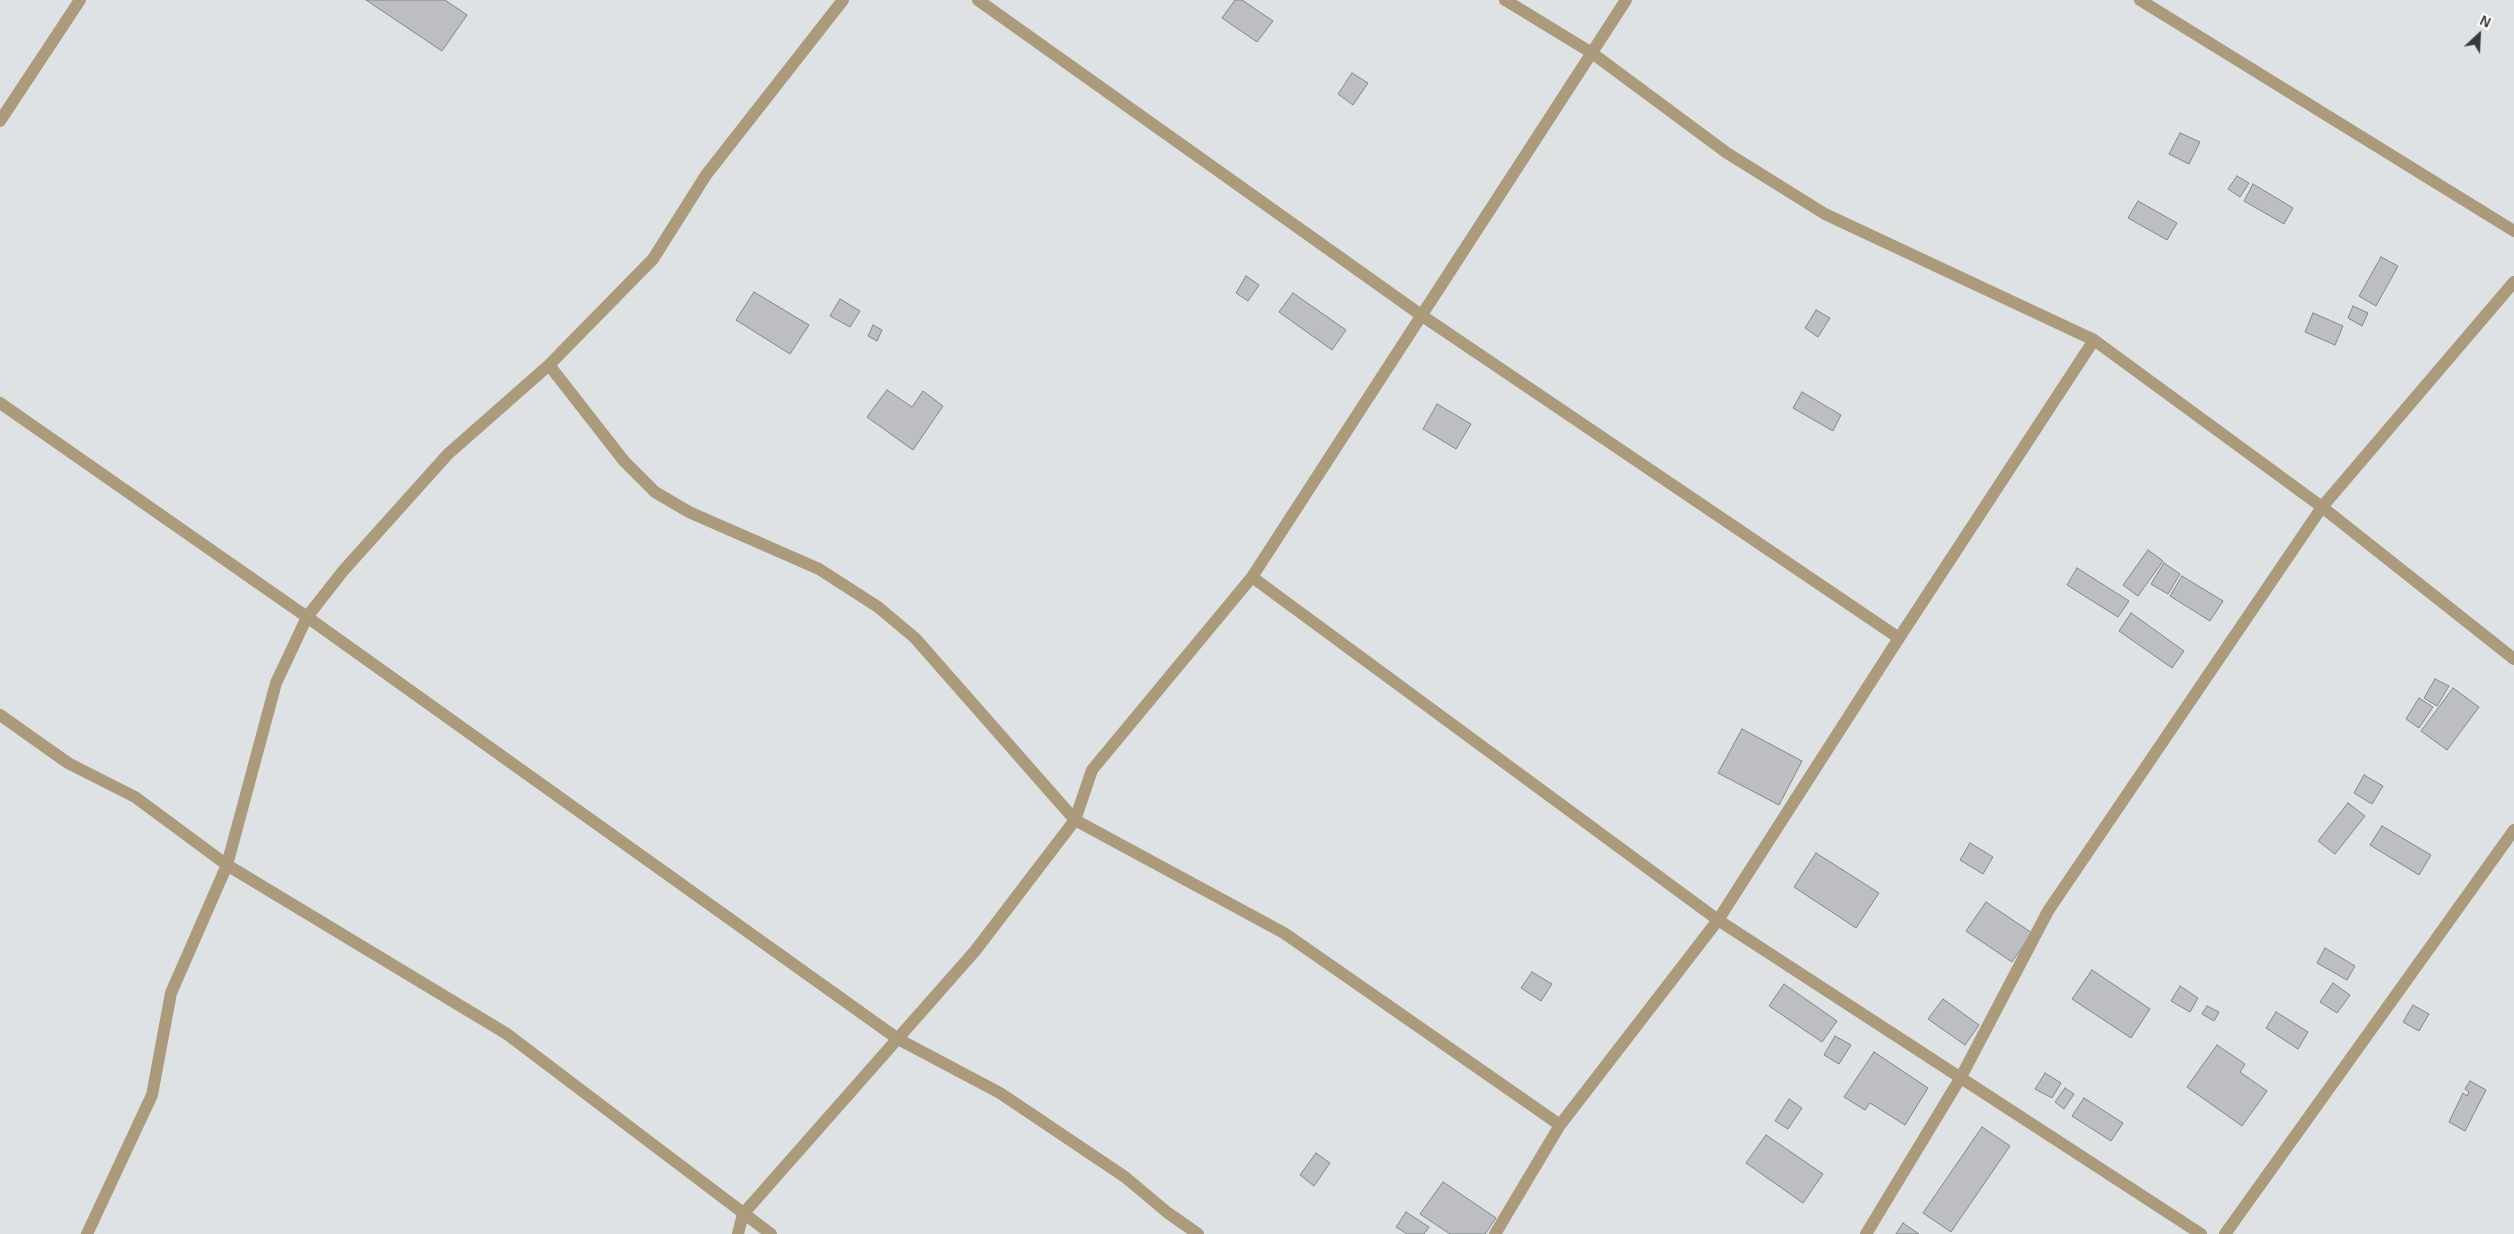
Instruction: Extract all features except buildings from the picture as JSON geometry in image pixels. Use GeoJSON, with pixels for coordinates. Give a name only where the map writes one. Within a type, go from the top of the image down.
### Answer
{"type":"FeatureCollection","features":[{"type":"Feature","properties":{"kind":"street"},"geometry":{"type":"LineString","coordinates":[[0,121],[80,0]]}},
{"type":"Feature","properties":{"kind":"street"},"geometry":{"type":"LineString","coordinates":[[87,1234],[152,1095],[170,993],[227,865],[276,683],[307,617],[343,571],[448,454],[549,365],[653,258],[706,175],[843,0]]}},
{"type":"Feature","properties":{"kind":"street"},"geometry":{"type":"LineString","coordinates":[[978,0],[1422,315],[1898,638]]}},
{"type":"Feature","properties":{"kind":"street"},"geometry":{"type":"LineString","coordinates":[[1505,0],[1592,52],[1727,154],[1826,214],[2094,340],[2322,506],[2514,659]]}},
{"type":"Feature","properties":{"kind":"street"},"geometry":{"type":"LineString","coordinates":[[738,1234],[743,1214],[975,951],[1075,820],[1092,770],[1252,577],[1626,0]]}},
{"type":"Feature","properties":{"kind":"street"},"geometry":{"type":"LineString","coordinates":[[2140,0],[2513,230]]}},
{"type":"Feature","properties":{"kind":"street"},"geometry":{"type":"LineString","coordinates":[[1866,1234],[1961,1077],[2048,911],[2322,506],[2514,282]]}},
{"type":"Feature","properties":{"kind":"street"},"geometry":{"type":"LineString","coordinates":[[1495,1234],[1560,1125],[1718,920],[1898,638],[2094,340]]}},
{"type":"Feature","properties":{"kind":"street"},"geometry":{"type":"LineString","coordinates":[[549,365],[624,461],[655,492],[689,512],[819,569],[878,607],[916,638],[1075,820],[1284,933],[1560,1125]]}},
{"type":"Feature","properties":{"kind":"street"},"geometry":{"type":"LineString","coordinates":[[0,403],[307,617],[898,1039],[1000,1093],[1118,1172],[1168,1213],[1198,1234]]}},
{"type":"Feature","properties":{"kind":"street"},"geometry":{"type":"LineString","coordinates":[[1252,577],[1718,920],[2201,1234]]}},
{"type":"Feature","properties":{"kind":"street"},"geometry":{"type":"LineString","coordinates":[[0,715],[68,762],[135,797],[227,865],[507,1034],[771,1234]]}},
{"type":"Feature","properties":{"kind":"street"},"geometry":{"type":"LineString","coordinates":[[2225,1234],[2514,830]]}}]}
